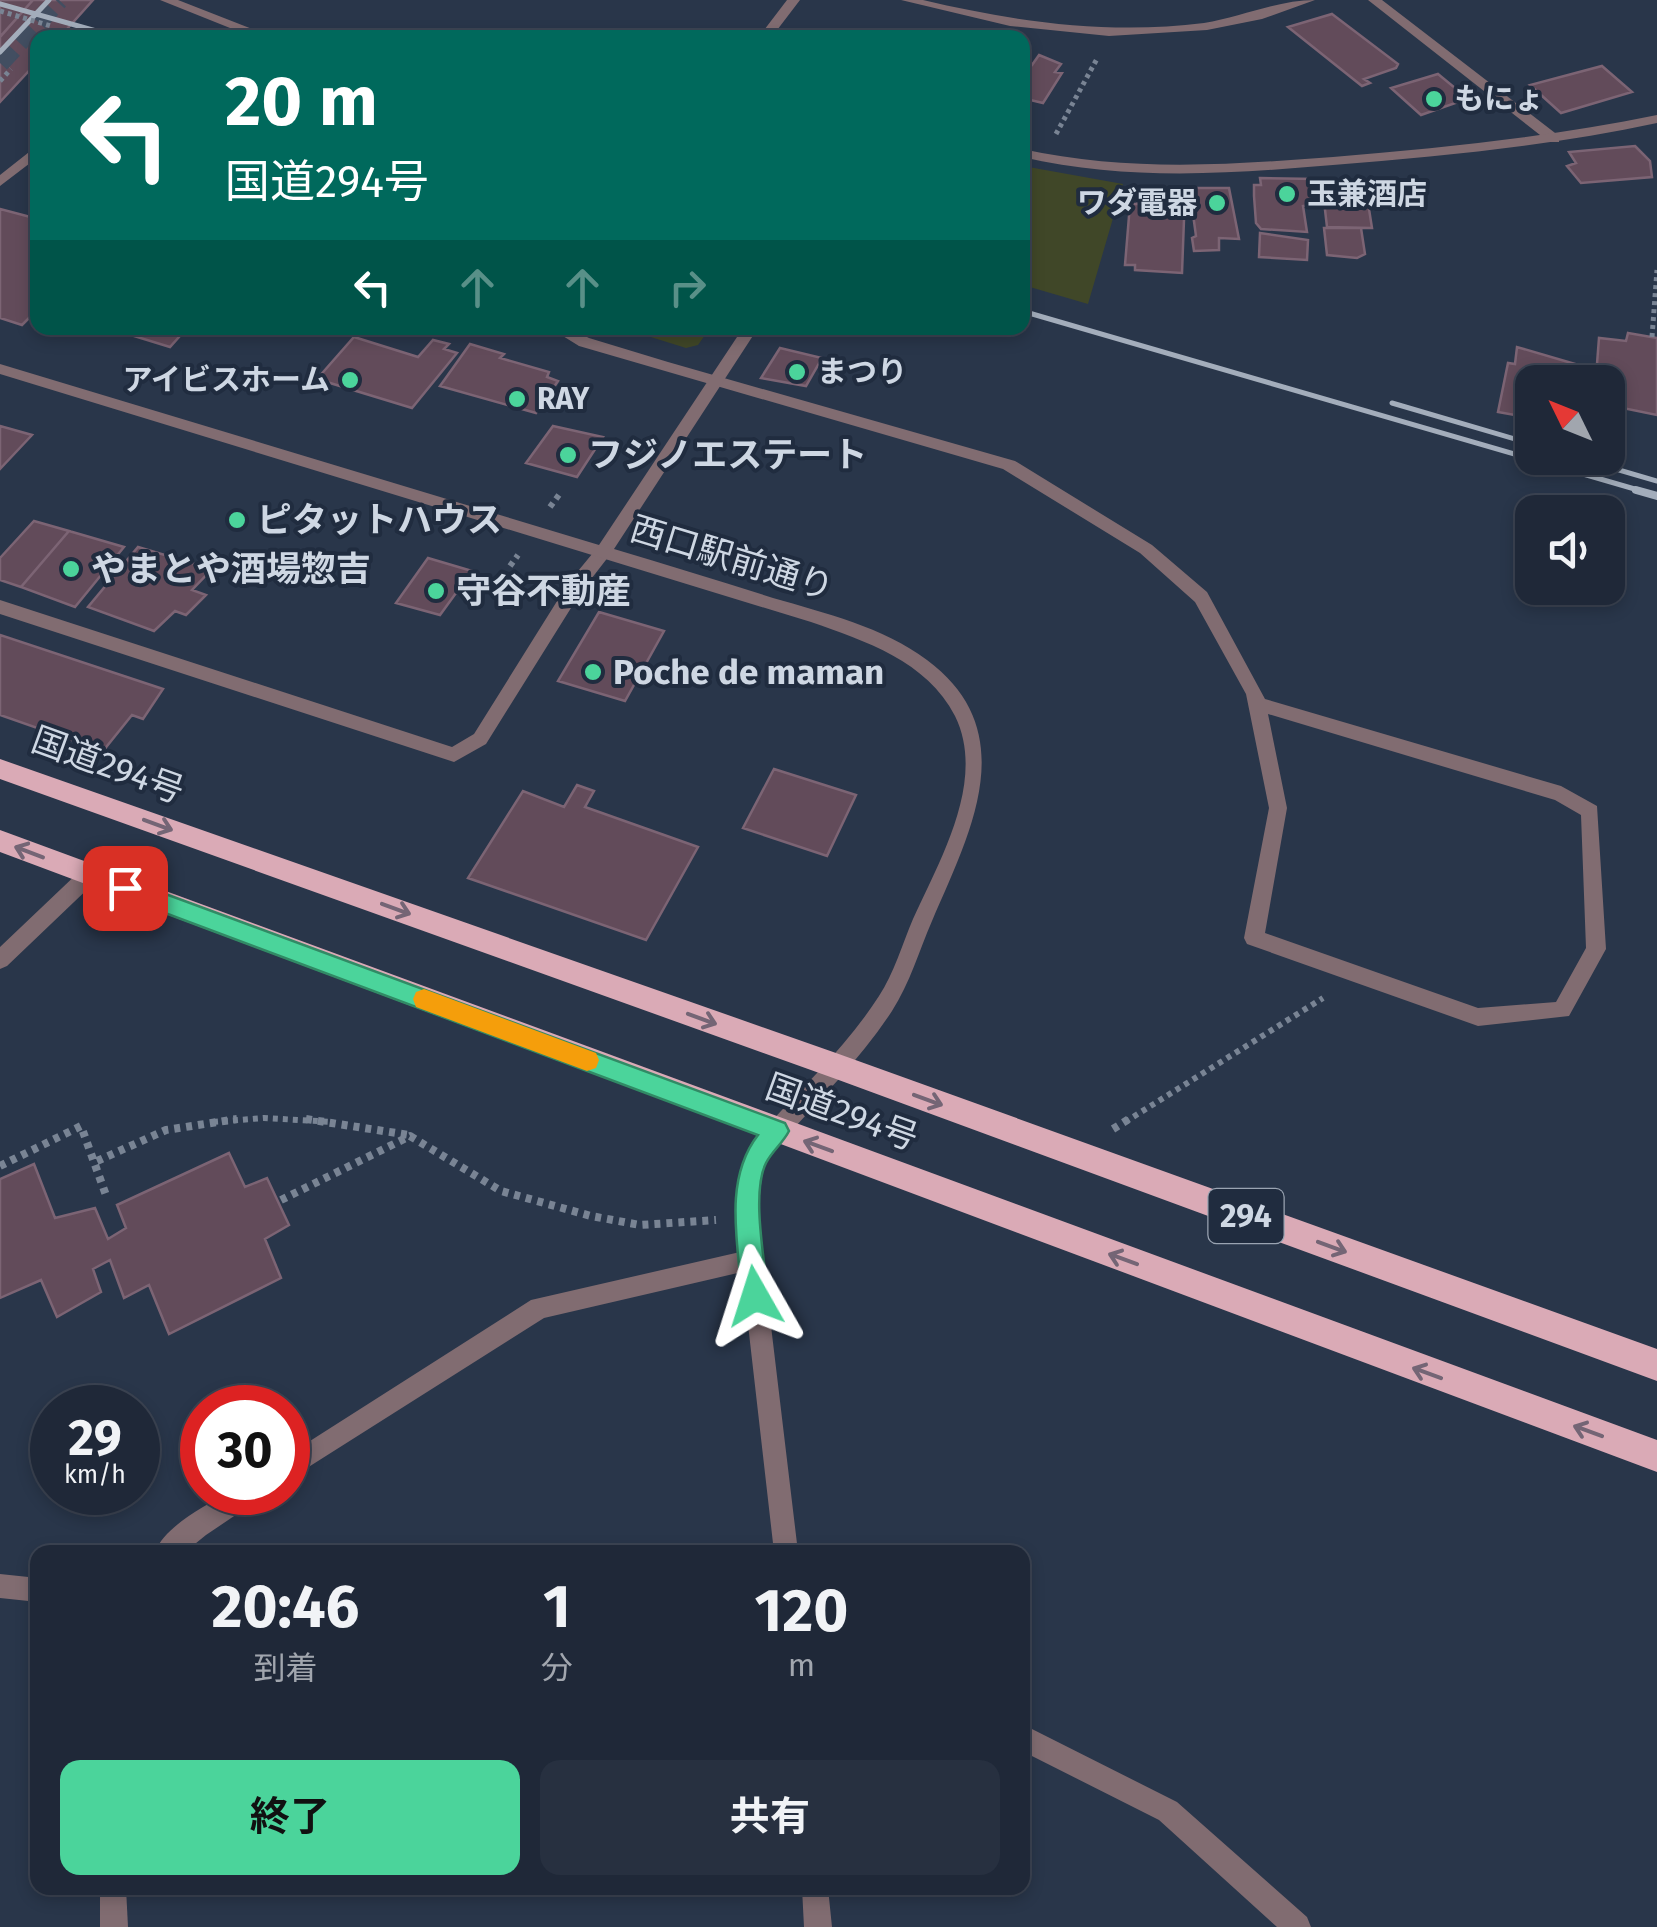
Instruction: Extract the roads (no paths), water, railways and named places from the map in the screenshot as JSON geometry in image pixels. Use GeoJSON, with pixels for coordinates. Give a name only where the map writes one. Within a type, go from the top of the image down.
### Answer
{"type":"FeatureCollection","features":[{"type":"Feature","properties":{"kind":"highway","name":"国道294号"},"geometry":{"type":"LineString","coordinates":[[0,769],[836,1066],[1657,1366]]}},
{"type":"Feature","properties":{"kind":"highway","name":"国道294号"},"geometry":{"type":"LineString","coordinates":[[0,841],[1657,1456]]}},
{"type":"Feature","properties":{"kind":"street"},"geometry":{"type":"LineString","coordinates":[[166,0],[247,30]]}},
{"type":"Feature","properties":{"kind":"street"},"geometry":{"type":"LineString","coordinates":[[770,30],[794,0]]}},
{"type":"Feature","properties":{"kind":"street"},"geometry":{"type":"LineString","coordinates":[[907,0],[1034,28],[1110,34],[1164,34],[1212,27],[1265,16],[1310,0]]}},
{"type":"Feature","properties":{"kind":"street"},"geometry":{"type":"LineString","coordinates":[[1374,0],[1554,139]]}},
{"type":"Feature","properties":{"kind":"street"},"geometry":{"type":"LineString","coordinates":[[1030,155],[1098,170],[1162,173],[1444,152],[1554,139],[1657,119]]}},
{"type":"Feature","properties":{"kind":"street"},"geometry":{"type":"LineString","coordinates":[[0,182],[30,156]]}},
{"type":"Feature","properties":{"kind":"street"},"geometry":{"type":"LineString","coordinates":[[571,335],[715,381],[1009,465],[1072,500],[1146,549],[1201,597],[1256,704],[1278,808],[1254,938],[1478,1016],[1562,1010],[1596,949],[1590,811],[1560,794],[1256,704]]}},
{"type":"Feature","properties":{"kind":"street"},"geometry":{"type":"LineString","coordinates":[[0,607],[454,756],[480,739],[575,587],[745,335]]}},
{"type":"Feature","properties":{"kind":"street","name":"西口駅前通り"},"geometry":{"type":"LineString","coordinates":[[0,369],[875,638],[916,661],[949,690],[967,721],[973,756],[967,818],[887,1001],[754,1160],[747,1218],[750,1260],[785,1545]]}},
{"type":"Feature","properties":{"kind":"street"},"geometry":{"type":"LineString","coordinates":[[0,960],[89,875]]}},
{"type":"Feature","properties":{"kind":"street"},"geometry":{"type":"LineString","coordinates":[[310,1454],[538,1308],[750,1260]]}},
{"type":"Feature","properties":{"kind":"street"},"geometry":{"type":"LineString","coordinates":[[176,1545],[214,1515]]}},
{"type":"Feature","properties":{"kind":"street"},"geometry":{"type":"LineString","coordinates":[[193,1545],[197,1526]]}},
{"type":"Feature","properties":{"kind":"street"},"geometry":{"type":"LineString","coordinates":[[0,1586],[30,1589]]}},
{"type":"Feature","properties":{"kind":"street"},"geometry":{"type":"LineString","coordinates":[[1030,1741],[1168,1811],[1296,1927]]}},
{"type":"Feature","properties":{"kind":"street"},"geometry":{"type":"LineString","coordinates":[[113,1895],[114,1927]]}},
{"type":"Feature","properties":{"kind":"street"},"geometry":{"type":"LineString","coordinates":[[816,1895],[818,1927]]}},
{"type":"Feature","properties":{"kind":"tunnel"},"geometry":{"type":"LineString","coordinates":[[31,30],[59,0]]}},
{"type":"Feature","properties":{"kind":"tunnel"},"geometry":{"type":"LineString","coordinates":[[0,63],[30,31]]}},
{"type":"Feature","properties":{"kind":"railway"},"geometry":{"type":"LineString","coordinates":[[36,14],[49,0]]}},
{"type":"Feature","properties":{"kind":"railway"},"geometry":{"type":"LineString","coordinates":[[0,4],[36,14]]}},
{"type":"Feature","properties":{"kind":"railway"},"geometry":{"type":"LineString","coordinates":[[0,52],[36,14]]}},
{"type":"Feature","properties":{"kind":"railway"},"geometry":{"type":"LineString","coordinates":[[36,14],[93,30]]}},
{"type":"Feature","properties":{"kind":"railway"},"geometry":{"type":"LineString","coordinates":[[1030,313],[1645,492]]}},
{"type":"Feature","properties":{"kind":"railway"},"geometry":{"type":"LineString","coordinates":[[1392,403],[1515,439]]}},
{"type":"Feature","properties":{"kind":"railway"},"geometry":{"type":"LineString","coordinates":[[1625,472],[1657,481]]}},
{"type":"Feature","properties":{"kind":"railway"},"geometry":{"type":"LineString","coordinates":[[1636,490],[1657,496]]}},
{"type":"Feature","properties":{"kind":"place","name":"もにょ"},"geometry":{"type":"Point","coordinates":[1434,99]}},
{"type":"Feature","properties":{"kind":"place","name":"玉兼酒店"},"geometry":{"type":"Point","coordinates":[1287,194]}},
{"type":"Feature","properties":{"kind":"place","name":"ワダ電器"},"geometry":{"type":"Point","coordinates":[1217,203]}},
{"type":"Feature","properties":{"kind":"place","name":"まつり"},"geometry":{"type":"Point","coordinates":[797,372]}},
{"type":"Feature","properties":{"kind":"place","name":"アイビスホーム"},"geometry":{"type":"Point","coordinates":[350,380]}},
{"type":"Feature","properties":{"kind":"place","name":"RAY"},"geometry":{"type":"Point","coordinates":[517,399]}},
{"type":"Feature","properties":{"kind":"place","name":"フジノエステート"},"geometry":{"type":"Point","coordinates":[568,455]}},
{"type":"Feature","properties":{"kind":"place","name":"ピタットハウス"},"geometry":{"type":"Point","coordinates":[237,520]}},
{"type":"Feature","properties":{"kind":"place","name":"やまとや酒場惣吉"},"geometry":{"type":"Point","coordinates":[71,569]}},
{"type":"Feature","properties":{"kind":"place","name":"守谷不動産"},"geometry":{"type":"Point","coordinates":[436,591]}},
{"type":"Feature","properties":{"kind":"place","name":"Poche de maman"},"geometry":{"type":"Point","coordinates":[593,672]}}]}
